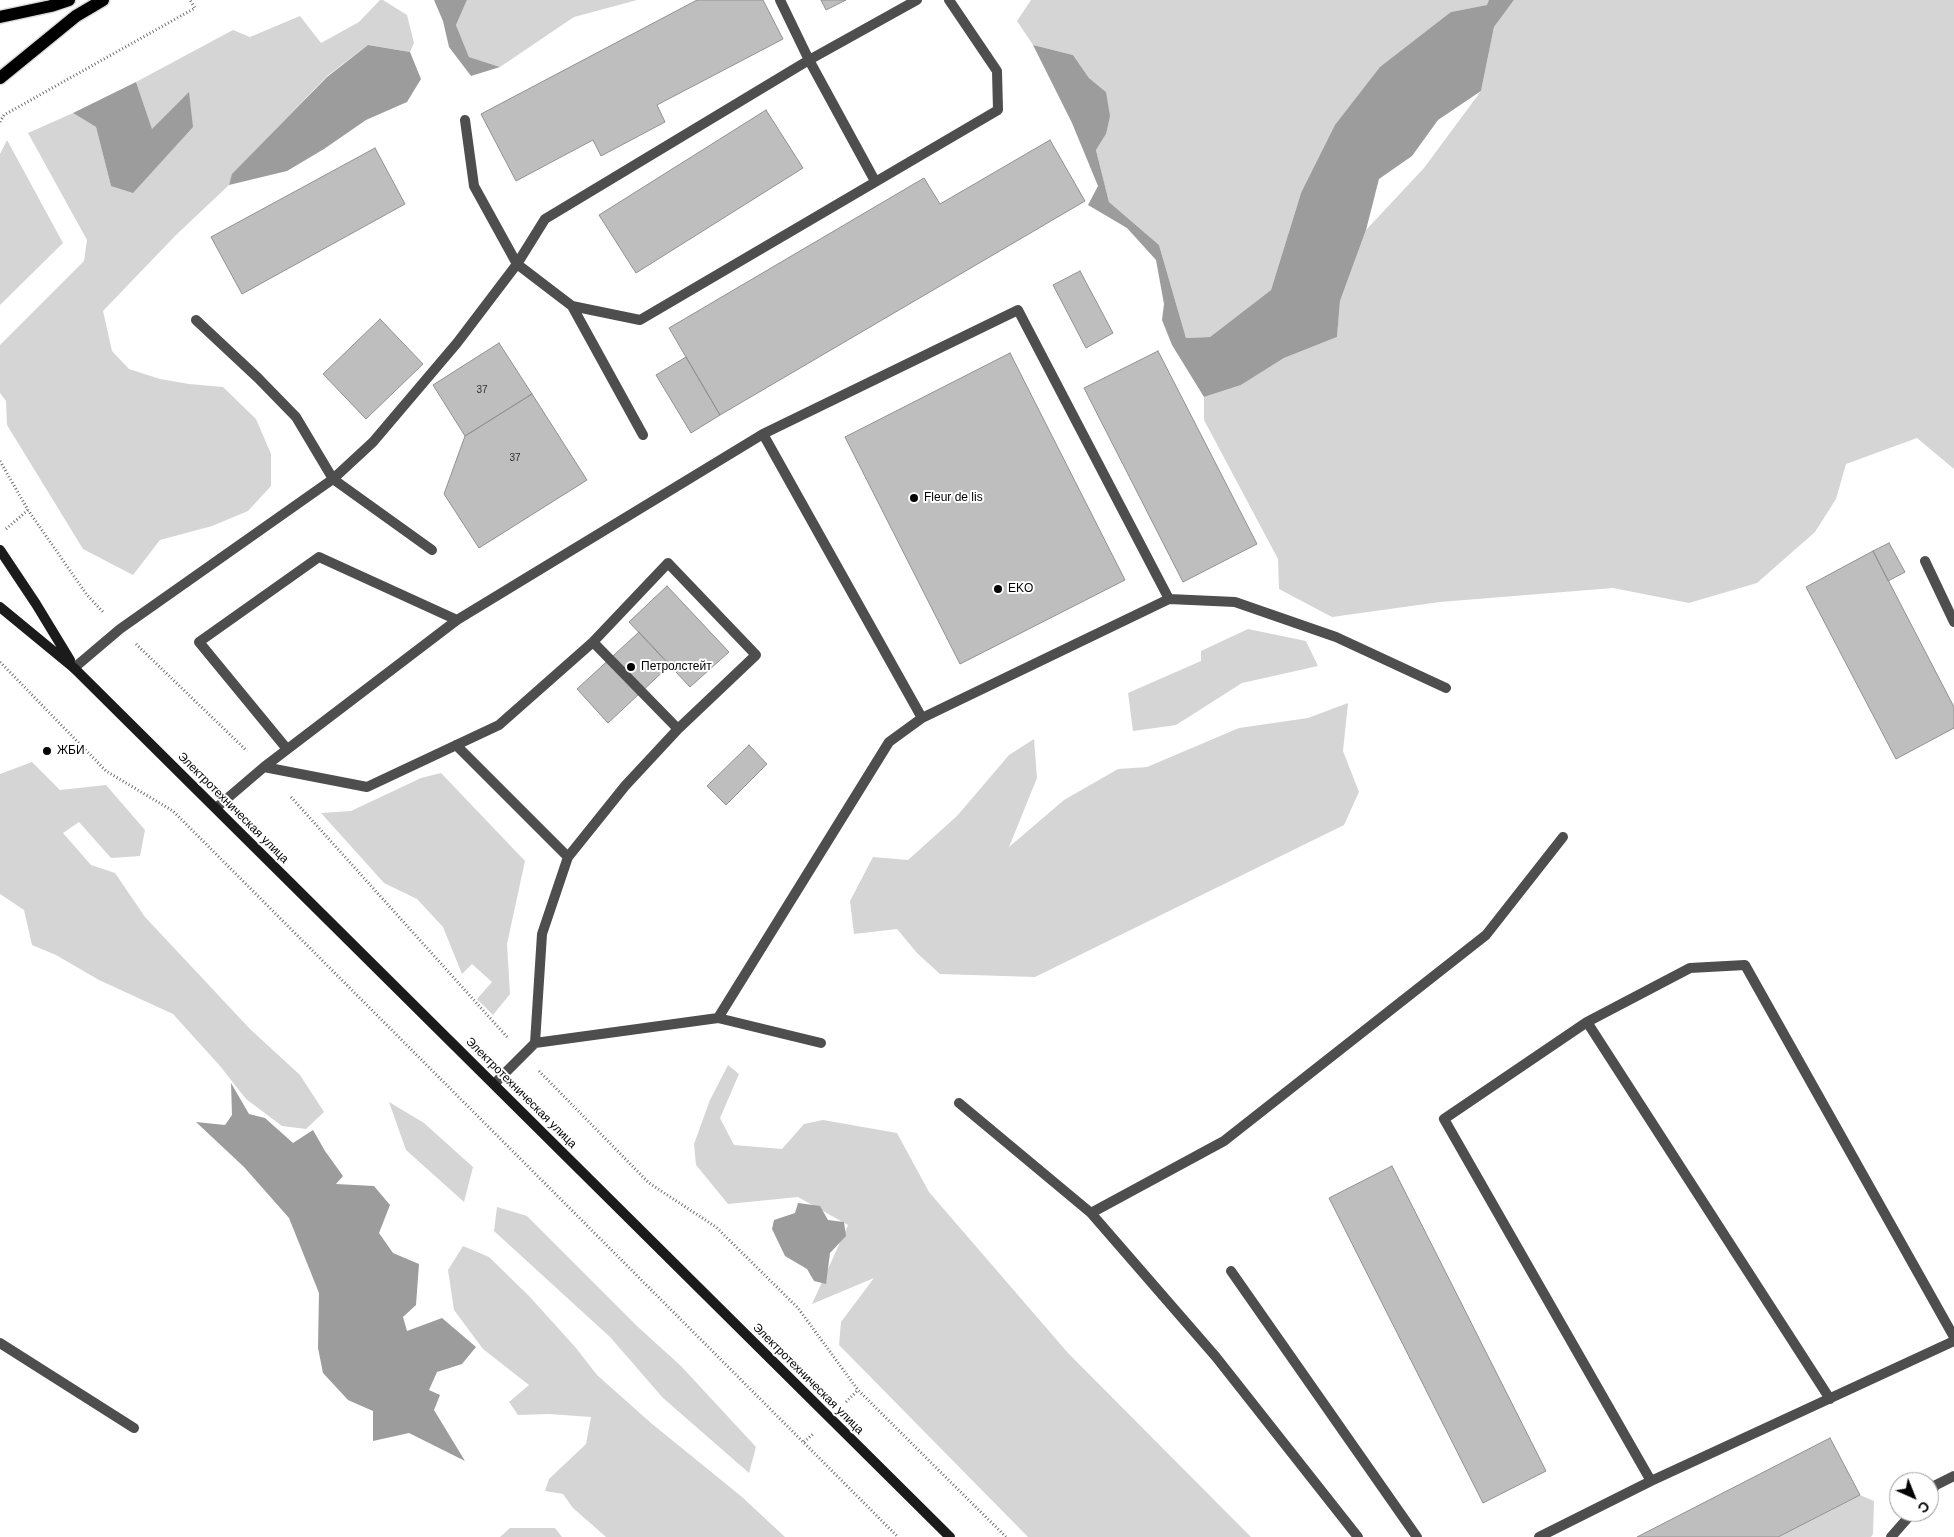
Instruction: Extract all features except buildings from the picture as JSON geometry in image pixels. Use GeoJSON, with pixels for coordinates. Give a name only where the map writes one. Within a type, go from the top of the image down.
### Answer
{"type":"FeatureCollection","features":[{"type":"Feature","properties":{"kind":"main road"},"geometry":{"type":"LineString","coordinates":[[0,17],[51,6],[68,0]]}},
{"type":"Feature","properties":{"kind":"main road"},"geometry":{"type":"LineString","coordinates":[[0,78],[76,16],[103,0]]}},
{"type":"Feature","properties":{"kind":"main road"},"geometry":{"type":"LineString","coordinates":[[0,550],[36,604],[74,668]]}},
{"type":"Feature","properties":{"kind":"main road"},"geometry":{"type":"LineString","coordinates":[[0,607],[74,668]]}},
{"type":"Feature","properties":{"kind":"main road","name":"Электротехническая улица"},"geometry":{"type":"LineString","coordinates":[[74,668],[950,1537]]}},
{"type":"Feature","properties":{"kind":"lane"},"geometry":{"type":"LineString","coordinates":[[780,0],[809,60],[875,181]]}},
{"type":"Feature","properties":{"kind":"lane"},"geometry":{"type":"LineString","coordinates":[[74,668],[120,629],[333,479],[373,442],[457,343],[517,264],[545,219],[809,60],[917,0]]}},
{"type":"Feature","properties":{"kind":"lane"},"geometry":{"type":"LineString","coordinates":[[572,306],[640,320],[998,110],[997,71],[949,0]]}},
{"type":"Feature","properties":{"kind":"lane"},"geometry":{"type":"LineString","coordinates":[[465,120],[474,186],[517,264],[572,306],[643,435]]}},
{"type":"Feature","properties":{"kind":"lane"},"geometry":{"type":"LineString","coordinates":[[216,808],[264,767],[457,620],[763,434],[1018,310],[1169,599]]}},
{"type":"Feature","properties":{"kind":"lane"},"geometry":{"type":"LineString","coordinates":[[196,320],[296,417],[333,479],[432,550]]}},
{"type":"Feature","properties":{"kind":"lane"},"geometry":{"type":"LineString","coordinates":[[763,434],[922,718]]}},
{"type":"Feature","properties":{"kind":"lane"},"geometry":{"type":"LineString","coordinates":[[288,749],[199,642],[319,557],[457,620]]}},
{"type":"Feature","properties":{"kind":"lane"},"geometry":{"type":"LineString","coordinates":[[1925,561],[1954,622]]}},
{"type":"Feature","properties":{"kind":"lane"},"geometry":{"type":"LineString","coordinates":[[264,767],[368,787],[499,725],[593,642],[668,563],[756,655],[678,729],[625,786],[568,857],[542,934],[536,1043]]}},
{"type":"Feature","properties":{"kind":"lane"},"geometry":{"type":"LineString","coordinates":[[718,1018],[889,742],[922,718],[1169,599],[1235,602],[1336,637],[1446,688]]}},
{"type":"Feature","properties":{"kind":"lane"},"geometry":{"type":"LineString","coordinates":[[593,642],[678,729]]}},
{"type":"Feature","properties":{"kind":"lane"},"geometry":{"type":"LineString","coordinates":[[456,745],[568,857]]}},
{"type":"Feature","properties":{"kind":"lane"},"geometry":{"type":"LineString","coordinates":[[1090,1213],[1224,1141],[1486,935],[1563,836]]}},
{"type":"Feature","properties":{"kind":"lane"},"geometry":{"type":"LineString","coordinates":[[1651,1481],[1444,1119],[1587,1022],[1690,968],[1745,965],[1954,1336]]}},
{"type":"Feature","properties":{"kind":"lane"},"geometry":{"type":"LineString","coordinates":[[494,1084],[536,1043],[718,1018],[821,1043]]}},
{"type":"Feature","properties":{"kind":"lane"},"geometry":{"type":"LineString","coordinates":[[1587,1022],[1830,1399]]}},
{"type":"Feature","properties":{"kind":"lane"},"geometry":{"type":"LineString","coordinates":[[959,1103],[1090,1213],[1216,1357],[1358,1537]]}},
{"type":"Feature","properties":{"kind":"lane"},"geometry":{"type":"LineString","coordinates":[[1230,1271],[1417,1537]]}},
{"type":"Feature","properties":{"kind":"lane"},"geometry":{"type":"LineString","coordinates":[[1539,1537],[1651,1481],[1954,1341]]}},
{"type":"Feature","properties":{"kind":"lane"},"geometry":{"type":"LineString","coordinates":[[0,1343],[134,1428]]}},
{"type":"Feature","properties":{"kind":"lane"},"geometry":{"type":"LineString","coordinates":[[1939,1484],[1954,1476]]}},
{"type":"Feature","properties":{"kind":"lane"},"geometry":{"type":"LineString","coordinates":[[1891,1537],[1904,1522]]}},
{"type":"Feature","properties":{"kind":"path"},"geometry":{"type":"LineString","coordinates":[[0,122],[4,115],[195,8],[190,0]]}},
{"type":"Feature","properties":{"kind":"path"},"geometry":{"type":"LineString","coordinates":[[0,460],[28,510],[87,595],[264,767],[523,1054],[649,1183],[716,1227],[798,1308],[858,1390],[1006,1537]]}},
{"type":"Feature","properties":{"kind":"path"},"geometry":{"type":"LineString","coordinates":[[0,534],[28,510]]}},
{"type":"Feature","properties":{"kind":"path"},"geometry":{"type":"LineString","coordinates":[[0,662],[106,771],[172,811],[898,1537]]}},
{"type":"Feature","properties":{"kind":"shaded area"},"geometry":{"type":"Polygon","coordinates":[[[380,0],[407,15],[414,43],[410,52],[368,45],[327,76],[233,174],[229,185],[176,235],[103,311],[112,351],[129,369],[160,379],[223,387],[256,419],[271,454],[271,486],[248,511],[212,526],[160,540],[133,575],[83,549],[7,425],[6,401],[0,393],[0,345],[84,261],[87,240],[28,133],[73,113],[96,127],[111,186],[152,130],[136,82],[233,30],[250,37],[300,16],[321,43],[359,22],[380,0]]]}},
{"type":"Feature","properties":{"kind":"shaded area"},"geometry":{"type":"Polygon","coordinates":[[[434,0],[467,0],[456,25],[469,57],[500,67],[471,76],[449,47],[443,21],[434,0]]]}},
{"type":"Feature","properties":{"kind":"shaded area"},"geometry":{"type":"Polygon","coordinates":[[[467,0],[637,0],[574,17],[500,67],[469,57],[456,25],[467,0]]]}},
{"type":"Feature","properties":{"kind":"shaded area"},"geometry":{"type":"Polygon","coordinates":[[[1031,0],[1489,0],[1488,5],[1451,12],[1301,193],[1271,290],[1210,337],[1186,338],[1159,245],[1109,202],[1096,150],[1106,134],[1106,92],[1089,78],[1073,55],[1033,45],[1017,21],[1031,0]]]}},
{"type":"Feature","properties":{"kind":"shaded area"},"geometry":{"type":"Polygon","coordinates":[[[1489,0],[1514,0],[1494,27],[1481,91],[1438,120],[1412,156],[1379,179],[1366,230],[1340,301],[1337,337],[1284,358],[1241,385],[1204,397],[1172,345],[1162,320],[1164,304],[1156,260],[1127,228],[1088,205],[1098,186],[1072,123],[1033,45],[1073,55],[1089,78],[1106,92],[1110,116],[1106,134],[1096,150],[1109,202],[1159,245],[1186,338],[1210,337],[1271,290],[1301,193],[1335,125],[1380,67],[1451,12],[1487,5],[1489,0]]]}},
{"type":"Feature","properties":{"kind":"shaded area"},"geometry":{"type":"Polygon","coordinates":[[[1514,0],[1954,0],[1954,469],[1917,438],[1846,464],[1836,499],[1815,532],[1757,583],[1689,603],[1613,588],[1440,602],[1332,617],[1279,589],[1278,559],[1204,420],[1204,397],[1241,385],[1284,358],[1337,337],[1340,301],[1366,230],[1424,168],[1481,91],[1494,27],[1514,0]]]}},
{"type":"Feature","properties":{"kind":"shaded area"},"geometry":{"type":"Polygon","coordinates":[[[368,45],[410,52],[421,79],[407,102],[366,120],[324,149],[287,171],[229,185],[232,174],[327,77],[368,45]]]}},
{"type":"Feature","properties":{"kind":"shaded area"},"geometry":{"type":"Polygon","coordinates":[[[136,82],[152,129],[189,92],[193,127],[133,193],[111,186],[96,127],[73,113],[136,82]]]}},
{"type":"Feature","properties":{"kind":"shaded area"},"geometry":{"type":"Polygon","coordinates":[[[7,140],[63,243],[0,305],[0,154],[7,140]]]}},
{"type":"Feature","properties":{"kind":"shaded area"},"geometry":{"type":"Polygon","coordinates":[[[1248,629],[1306,641],[1318,666],[1242,683],[1176,725],[1133,731],[1128,693],[1201,661],[1201,651],[1248,629]]]}},
{"type":"Feature","properties":{"kind":"shaded area"},"geometry":{"type":"Polygon","coordinates":[[[1348,703],[1343,751],[1359,792],[1344,825],[1035,977],[940,974],[917,953],[897,929],[854,934],[850,901],[873,857],[908,860],[957,816],[1009,755],[1034,739],[1037,778],[1009,847],[1064,800],[1118,769],[1147,767],[1239,728],[1308,718],[1348,703]]]}},
{"type":"Feature","properties":{"kind":"shaded area"},"geometry":{"type":"Polygon","coordinates":[[[32,762],[60,790],[106,785],[145,830],[140,856],[111,858],[79,822],[63,833],[91,865],[115,873],[145,917],[250,1029],[300,1075],[324,1112],[306,1129],[282,1126],[246,1099],[220,1066],[173,1014],[99,980],[56,955],[32,945],[24,910],[0,894],[0,774],[32,762]]]}},
{"type":"Feature","properties":{"kind":"shaded area"},"geometry":{"type":"Polygon","coordinates":[[[441,773],[525,861],[507,944],[510,994],[493,1015],[477,999],[492,982],[472,964],[462,974],[443,927],[417,899],[384,883],[321,813],[351,811],[421,778],[441,773]]]}},
{"type":"Feature","properties":{"kind":"shaded area"},"geometry":{"type":"Polygon","coordinates":[[[728,1065],[739,1074],[720,1118],[734,1145],[782,1149],[804,1124],[823,1120],[897,1133],[929,1192],[1068,1353],[1251,1537],[1028,1537],[839,1345],[841,1322],[874,1278],[812,1304],[848,1225],[798,1197],[728,1204],[696,1165],[694,1144],[710,1100],[728,1065]]]}},
{"type":"Feature","properties":{"kind":"shaded area"},"geometry":{"type":"Polygon","coordinates":[[[231,1083],[249,1114],[265,1118],[293,1143],[313,1130],[343,1176],[336,1184],[374,1186],[390,1205],[379,1233],[393,1253],[419,1264],[416,1305],[403,1317],[407,1331],[442,1318],[476,1347],[462,1364],[437,1372],[429,1390],[440,1395],[434,1410],[465,1461],[409,1433],[373,1441],[373,1411],[348,1400],[323,1373],[318,1348],[319,1293],[289,1218],[244,1167],[196,1122],[225,1125],[232,1115],[231,1083]]]}},
{"type":"Feature","properties":{"kind":"shaded area"},"geometry":{"type":"Polygon","coordinates":[[[389,1102],[424,1123],[473,1167],[464,1202],[406,1150],[389,1102]]]}},
{"type":"Feature","properties":{"kind":"shaded area"},"geometry":{"type":"Polygon","coordinates":[[[798,1203],[820,1206],[828,1220],[844,1222],[846,1236],[830,1253],[826,1284],[814,1281],[807,1269],[785,1256],[772,1229],[774,1220],[795,1213],[798,1203]]]}},
{"type":"Feature","properties":{"kind":"shaded area"},"geometry":{"type":"Polygon","coordinates":[[[497,1207],[527,1216],[638,1327],[681,1366],[756,1447],[749,1473],[663,1398],[610,1337],[494,1231],[497,1207]]]}},
{"type":"Feature","properties":{"kind":"shaded area"},"geometry":{"type":"Polygon","coordinates":[[[463,1246],[489,1257],[530,1297],[576,1348],[597,1375],[651,1423],[742,1497],[785,1537],[606,1537],[573,1508],[563,1494],[545,1491],[549,1479],[586,1444],[591,1417],[549,1414],[518,1415],[509,1402],[529,1385],[483,1349],[454,1310],[448,1270],[463,1246]]]}},
{"type":"Feature","properties":{"kind":"shaded area"},"geometry":{"type":"Polygon","coordinates":[[[1860,1495],[1874,1501],[1873,1534],[1871,1537],[1778,1537],[1860,1495]]]}},
{"type":"Feature","properties":{"kind":"shaded area"},"geometry":{"type":"Polygon","coordinates":[[[510,1528],[555,1528],[562,1537],[500,1537],[510,1528]]]}},
{"type":"Feature","properties":{"kind":"place","name":"Fleur de lis"},"geometry":{"type":"Point","coordinates":[914,498]}},
{"type":"Feature","properties":{"kind":"place","name":"EKO"},"geometry":{"type":"Point","coordinates":[998,589]}},
{"type":"Feature","properties":{"kind":"place","name":"Петролстейт"},"geometry":{"type":"Point","coordinates":[631,667]}},
{"type":"Feature","properties":{"kind":"place","name":"ЖБИ"},"geometry":{"type":"Point","coordinates":[47,751]}}]}
